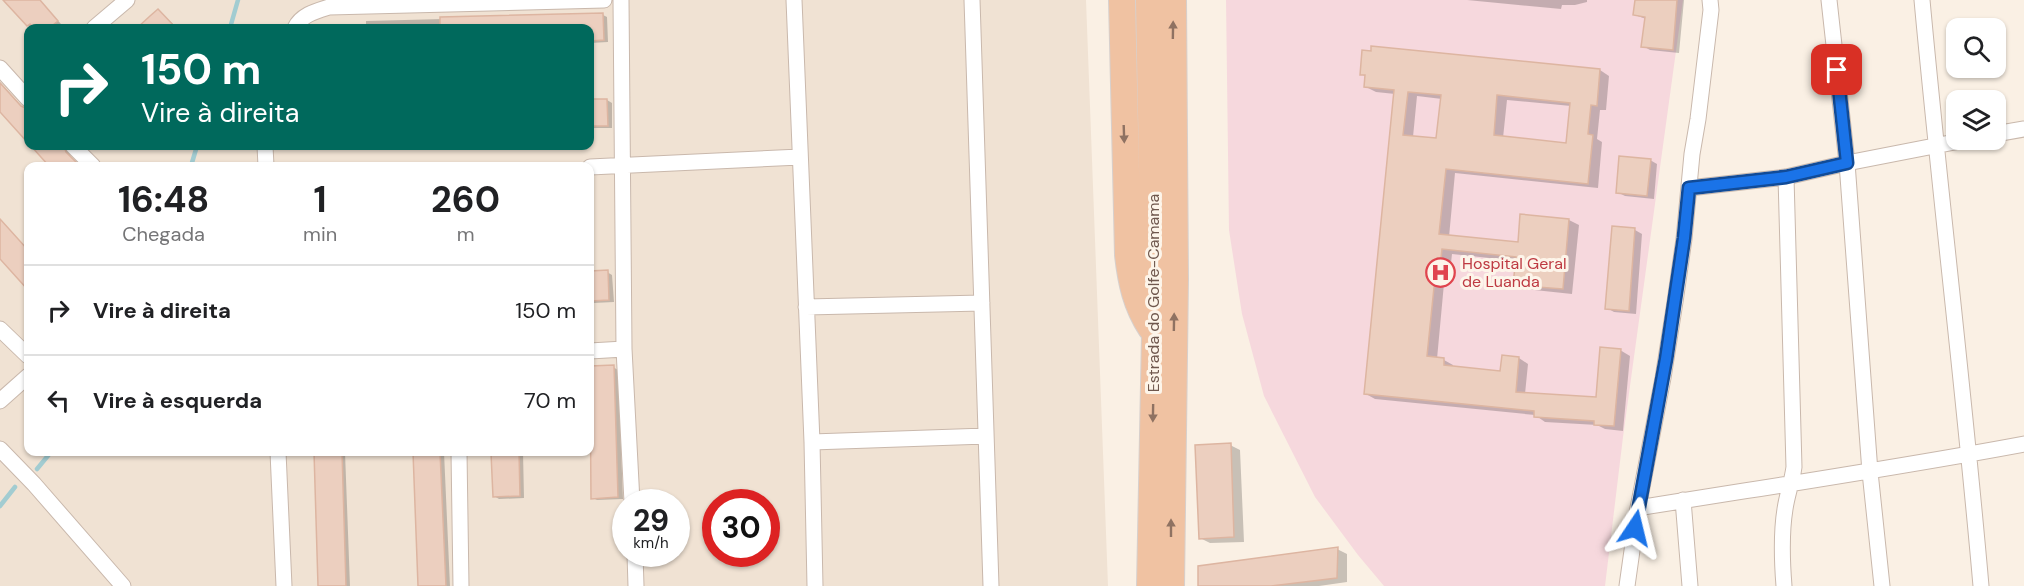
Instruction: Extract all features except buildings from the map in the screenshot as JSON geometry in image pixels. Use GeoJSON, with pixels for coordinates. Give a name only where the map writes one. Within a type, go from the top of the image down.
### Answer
{"type":"FeatureCollection","features":[{"type":"Feature","properties":{"kind":"highway"},"geometry":{"type":"LineString","coordinates":[[1122,0],[1128,255],[1132,286],[1141,312],[1155,334]]}},
{"type":"Feature","properties":{"kind":"highway","name":"Estrada do Golfe-Camama"},"geometry":{"type":"LineString","coordinates":[[1149,0],[1155,334],[1150,586]]}},
{"type":"Feature","properties":{"kind":"highway","name":"Estrada do Golfe-Camama"},"geometry":{"type":"LineString","coordinates":[[1171,586],[1175,279],[1173,0]]}},
{"type":"Feature","properties":{"kind":"street"},"geometry":{"type":"LineString","coordinates":[[99,24],[127,0]]}},
{"type":"Feature","properties":{"kind":"street"},"geometry":{"type":"LineString","coordinates":[[297,24],[314,11],[329,7],[604,0]]}},
{"type":"Feature","properties":{"kind":"street"},"geometry":{"type":"LineString","coordinates":[[621,0],[624,349],[631,489]]}},
{"type":"Feature","properties":{"kind":"street"},"geometry":{"type":"LineString","coordinates":[[794,0],[812,442],[815,586]]}},
{"type":"Feature","properties":{"kind":"street"},"geometry":{"type":"LineString","coordinates":[[972,0],[991,586]]}},
{"type":"Feature","properties":{"kind":"street"},"geometry":{"type":"LineString","coordinates":[[1627,586],[1684,238],[1711,10],[1710,0]]}},
{"type":"Feature","properties":{"kind":"street"},"geometry":{"type":"LineString","coordinates":[[1829,0],[1847,163],[1870,472],[1882,586]]}},
{"type":"Feature","properties":{"kind":"street"},"geometry":{"type":"LineString","coordinates":[[1922,0],[1970,454],[1981,586]]}},
{"type":"Feature","properties":{"kind":"street"},"geometry":{"type":"LineString","coordinates":[[0,68],[24,90]]}},
{"type":"Feature","properties":{"kind":"street"},"geometry":{"type":"LineString","coordinates":[[2006,132],[2024,129]]}},
{"type":"Feature","properties":{"kind":"street"},"geometry":{"type":"LineString","coordinates":[[1689,188],[1786,177],[1946,143]]}},
{"type":"Feature","properties":{"kind":"street"},"geometry":{"type":"LineString","coordinates":[[77,150],[89,162]]}},
{"type":"Feature","properties":{"kind":"street"},"geometry":{"type":"LineString","coordinates":[[594,167],[800,157]]}},
{"type":"Feature","properties":{"kind":"street"},"geometry":{"type":"LineString","coordinates":[[1784,586],[1783,527],[1794,467],[1786,177]]}},
{"type":"Feature","properties":{"kind":"street"},"geometry":{"type":"LineString","coordinates":[[806,307],[982,303]]}},
{"type":"Feature","properties":{"kind":"street"},"geometry":{"type":"LineString","coordinates":[[0,328],[24,352]]}},
{"type":"Feature","properties":{"kind":"street"},"geometry":{"type":"LineString","coordinates":[[594,351],[624,349]]}},
{"type":"Feature","properties":{"kind":"street"},"geometry":{"type":"LineString","coordinates":[[0,401],[24,380]]}},
{"type":"Feature","properties":{"kind":"street"},"geometry":{"type":"LineString","coordinates":[[812,442],[986,435]]}},
{"type":"Feature","properties":{"kind":"street"},"geometry":{"type":"LineString","coordinates":[[1638,508],[1792,482],[1870,472],[2024,444]]}},
{"type":"Feature","properties":{"kind":"street"},"geometry":{"type":"LineString","coordinates":[[0,449],[34,484],[123,586]]}},
{"type":"Feature","properties":{"kind":"street"},"geometry":{"type":"LineString","coordinates":[[278,456],[284,586]]}},
{"type":"Feature","properties":{"kind":"street"},"geometry":{"type":"LineString","coordinates":[[459,456],[461,586]]}},
{"type":"Feature","properties":{"kind":"street"},"geometry":{"type":"LineString","coordinates":[[1683,500],[1690,586]]}},
{"type":"Feature","properties":{"kind":"street"},"geometry":{"type":"LineString","coordinates":[[635,567],[636,586]]}},
{"type":"Feature","properties":{"kind":"shaded area"},"geometry":{"type":"Polygon","coordinates":[[[0,0],[1086,0],[1108,586],[0,586],[0,0]]]}},
{"type":"Feature","properties":{"kind":"shaded area","name":"Hospital Geral de Luanda"},"geometry":{"type":"Polygon","coordinates":[[[1226,0],[1683,0],[1623,437],[1605,586],[1384,586],[1315,497],[1264,396],[1242,314],[1229,230],[1226,0]]]}},
{"type":"Feature","properties":{"kind":"waterway"},"geometry":{"type":"LineString","coordinates":[[231,24],[238,0]]}},
{"type":"Feature","properties":{"kind":"waterway"},"geometry":{"type":"LineString","coordinates":[[192,162],[196,150]]}},
{"type":"Feature","properties":{"kind":"waterway"},"geometry":{"type":"LineString","coordinates":[[37,469],[48,456]]}},
{"type":"Feature","properties":{"kind":"waterway"},"geometry":{"type":"LineString","coordinates":[[0,506],[15,487]]}},
{"type":"Feature","properties":{"kind":"place","name":"Hospital Geral de Luanda"},"geometry":{"type":"Point","coordinates":[1441,272]}},
{"type":"Feature","properties":{"kind":"route"},"geometry":{"type":"LineString","coordinates":[[1635,528],[1666,359],[1689,188],[1786,177],[1847,163],[1837,70]]}}]}
